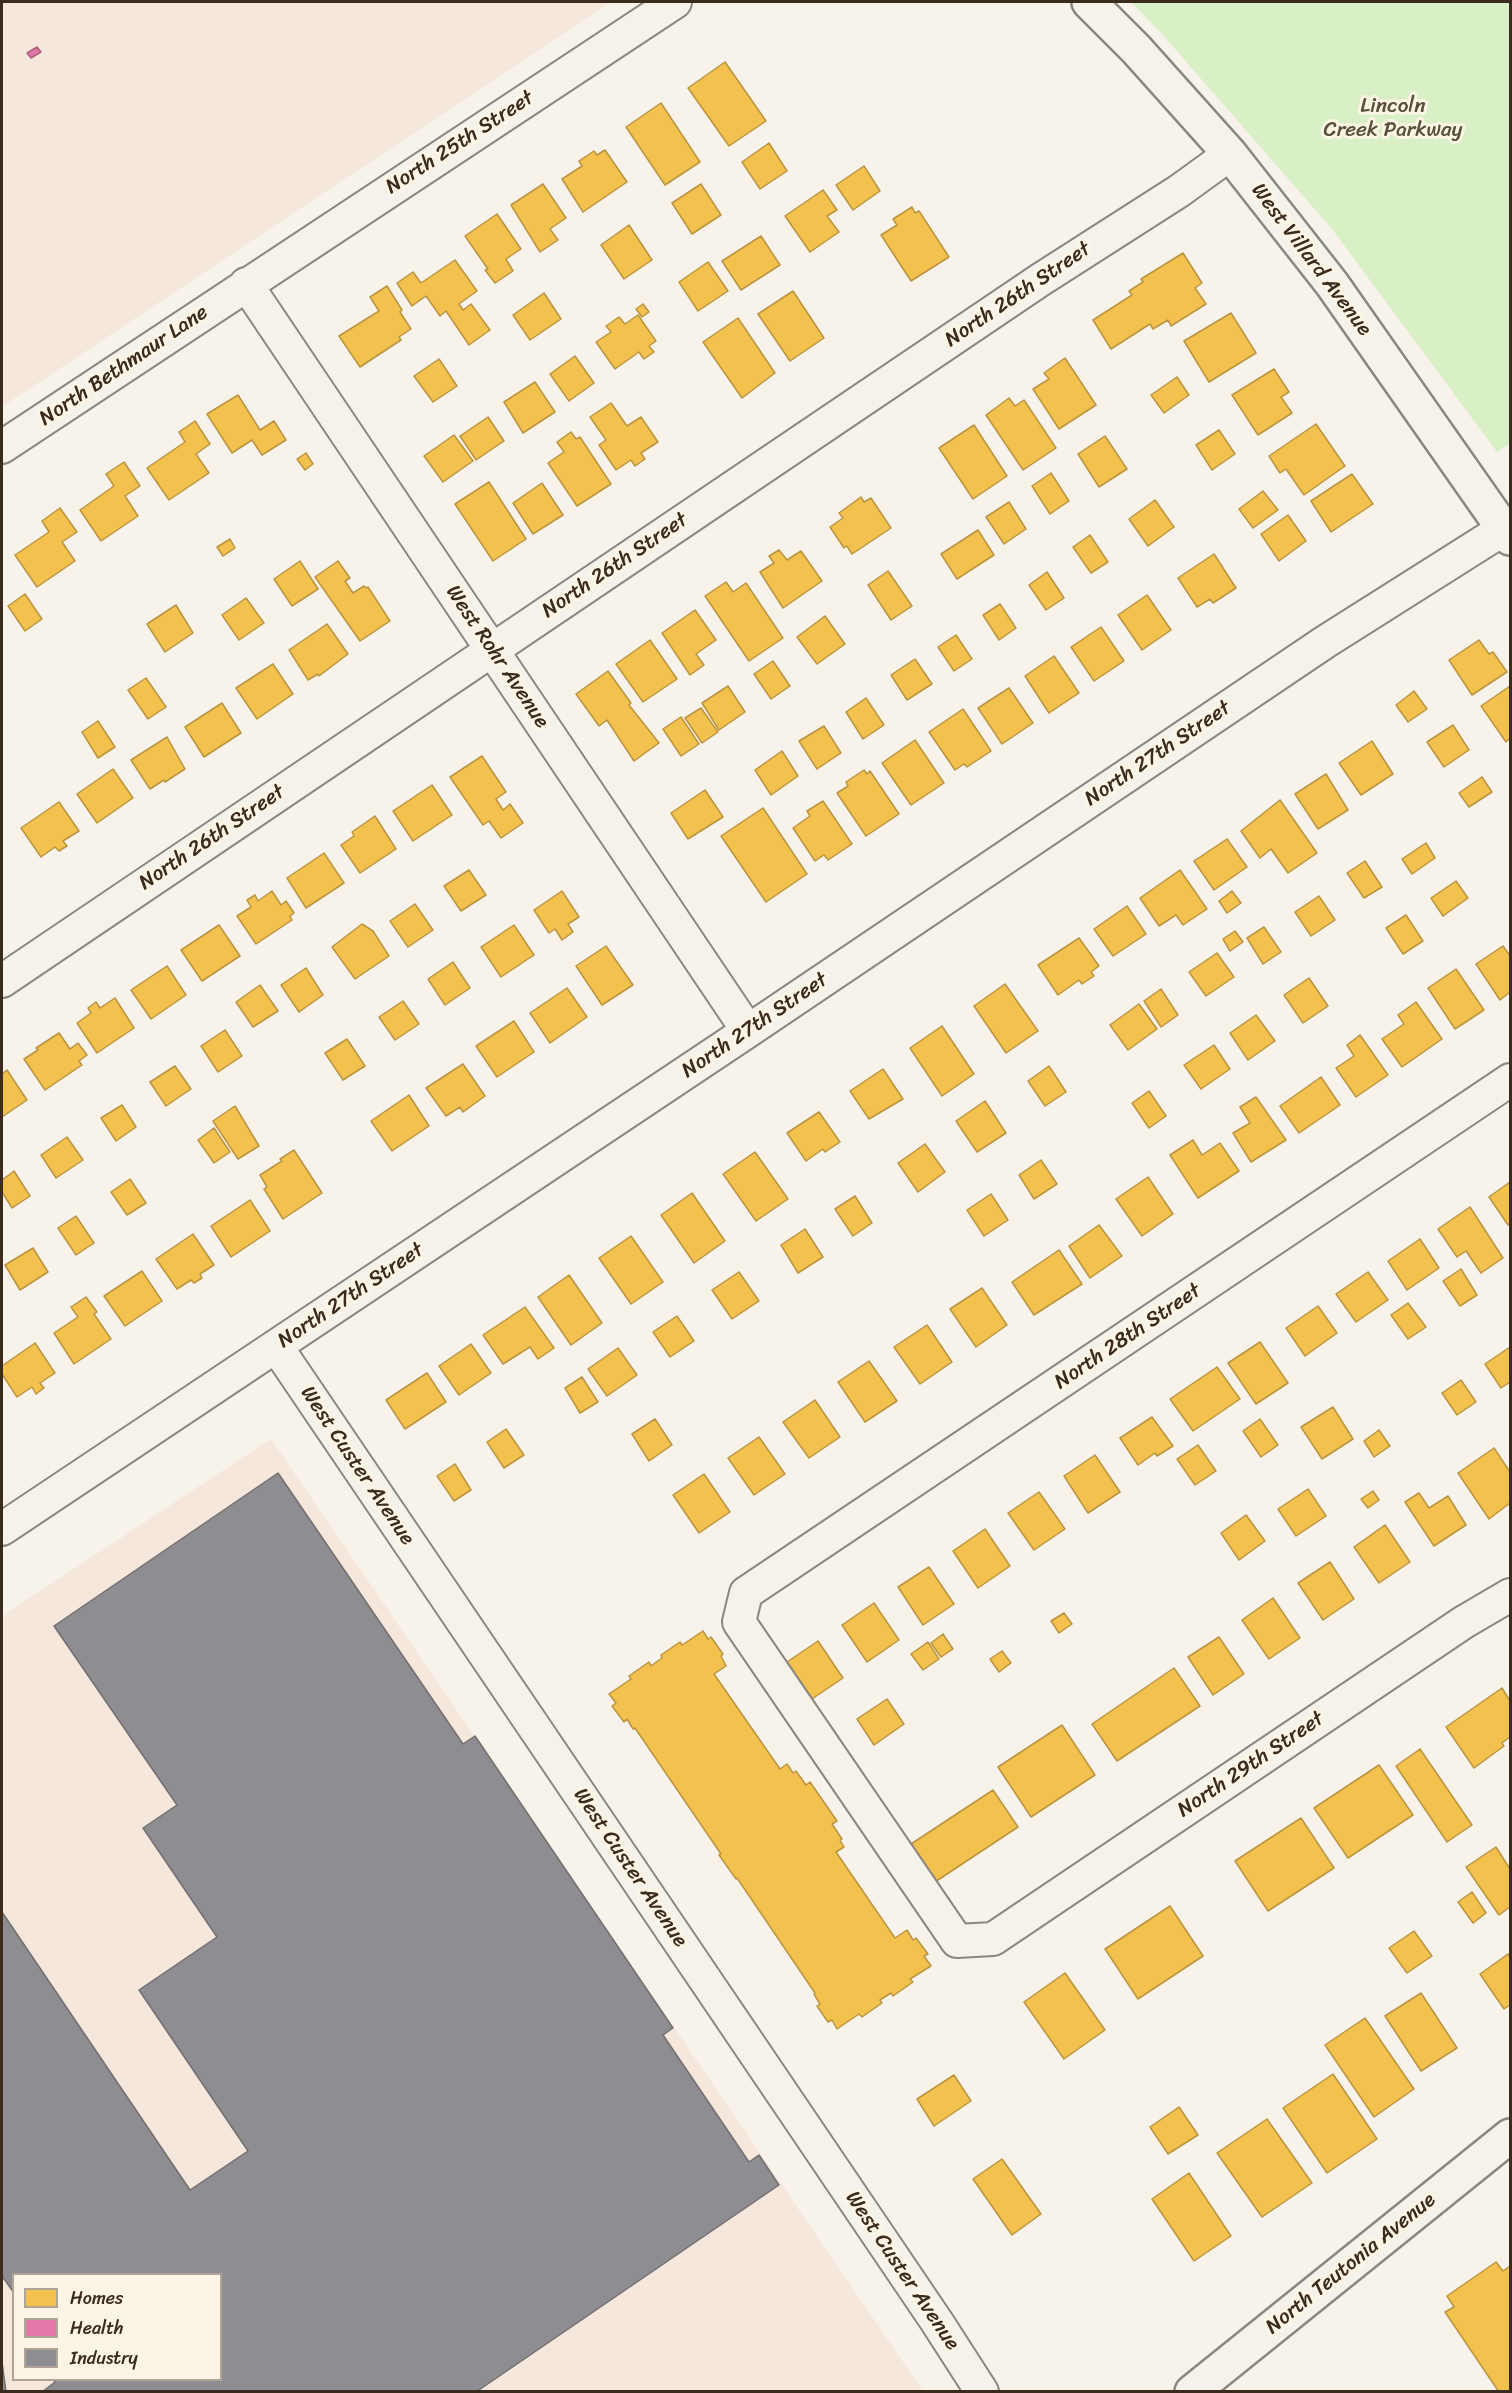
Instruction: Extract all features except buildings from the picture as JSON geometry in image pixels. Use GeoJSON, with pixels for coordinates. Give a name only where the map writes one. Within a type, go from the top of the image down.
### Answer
{"type":"FeatureCollection","features":[{"type":"Feature","properties":{"kind":"street","name":"North 25th Street"},"geometry":{"type":"LineString","coordinates":[[246,284],[675,2]]}},
{"type":"Feature","properties":{"kind":"street","name":"West Villard Avenue"},"geometry":{"type":"LineString","coordinates":[[1089,2],[1136,49],[1230,154],[1332,284],[1508,530]]}},
{"type":"Feature","properties":{"kind":"street","name":"North 26th Street"},"geometry":{"type":"LineString","coordinates":[[2,981],[1040,280],[1179,191],[1230,154]]}},
{"type":"Feature","properties":{"kind":"street","name":"North Bethmaur Lane"},"geometry":{"type":"LineString","coordinates":[[2,447],[246,284]]}},
{"type":"Feature","properties":{"kind":"street","name":"West Rohr Avenue"},"geometry":{"type":"LineString","coordinates":[[246,284],[748,1031]]}},
{"type":"Feature","properties":{"kind":"street","name":"North 27th Street"},"geometry":{"type":"LineString","coordinates":[[2,1529],[1325,642],[1508,530]]}},
{"type":"Feature","properties":{"kind":"street","name":"North 28th Street"},"geometry":{"type":"LineString","coordinates":[[993,1939],[957,1941],[739,1622],[746,1593],[1510,1080]]}},
{"type":"Feature","properties":{"kind":"street","name":"West Custer Avenue"},"geometry":{"type":"LineString","coordinates":[[276,1346],[938,2322],[982,2391]]}},
{"type":"Feature","properties":{"kind":"street","name":"North 29th Street"},"geometry":{"type":"LineString","coordinates":[[993,1939],[1464,1622],[1510,1595]]}},
{"type":"Feature","properties":{"kind":"street","name":"North Teutonia Avenue"},"geometry":{"type":"LineString","coordinates":[[1192,2391],[1510,2136]]}},
{"type":"Feature","properties":{"kind":"shaded area"},"geometry":{"type":"Polygon","coordinates":[[[2,2],[611,2],[2,407],[2,2]]]}},
{"type":"Feature","properties":{"kind":"shaded area"},"geometry":{"type":"Polygon","coordinates":[[[271,1439],[923,2391],[2,2392],[2,1616],[271,1439]]]}},
{"type":"Feature","properties":{"kind":"green space","name":"Lincoln Creek Parkway"},"geometry":{"type":"Polygon","coordinates":[[[1131,2],[1510,2],[1510,443],[1497,452],[1332,229],[1161,33],[1131,2]]]}}]}
